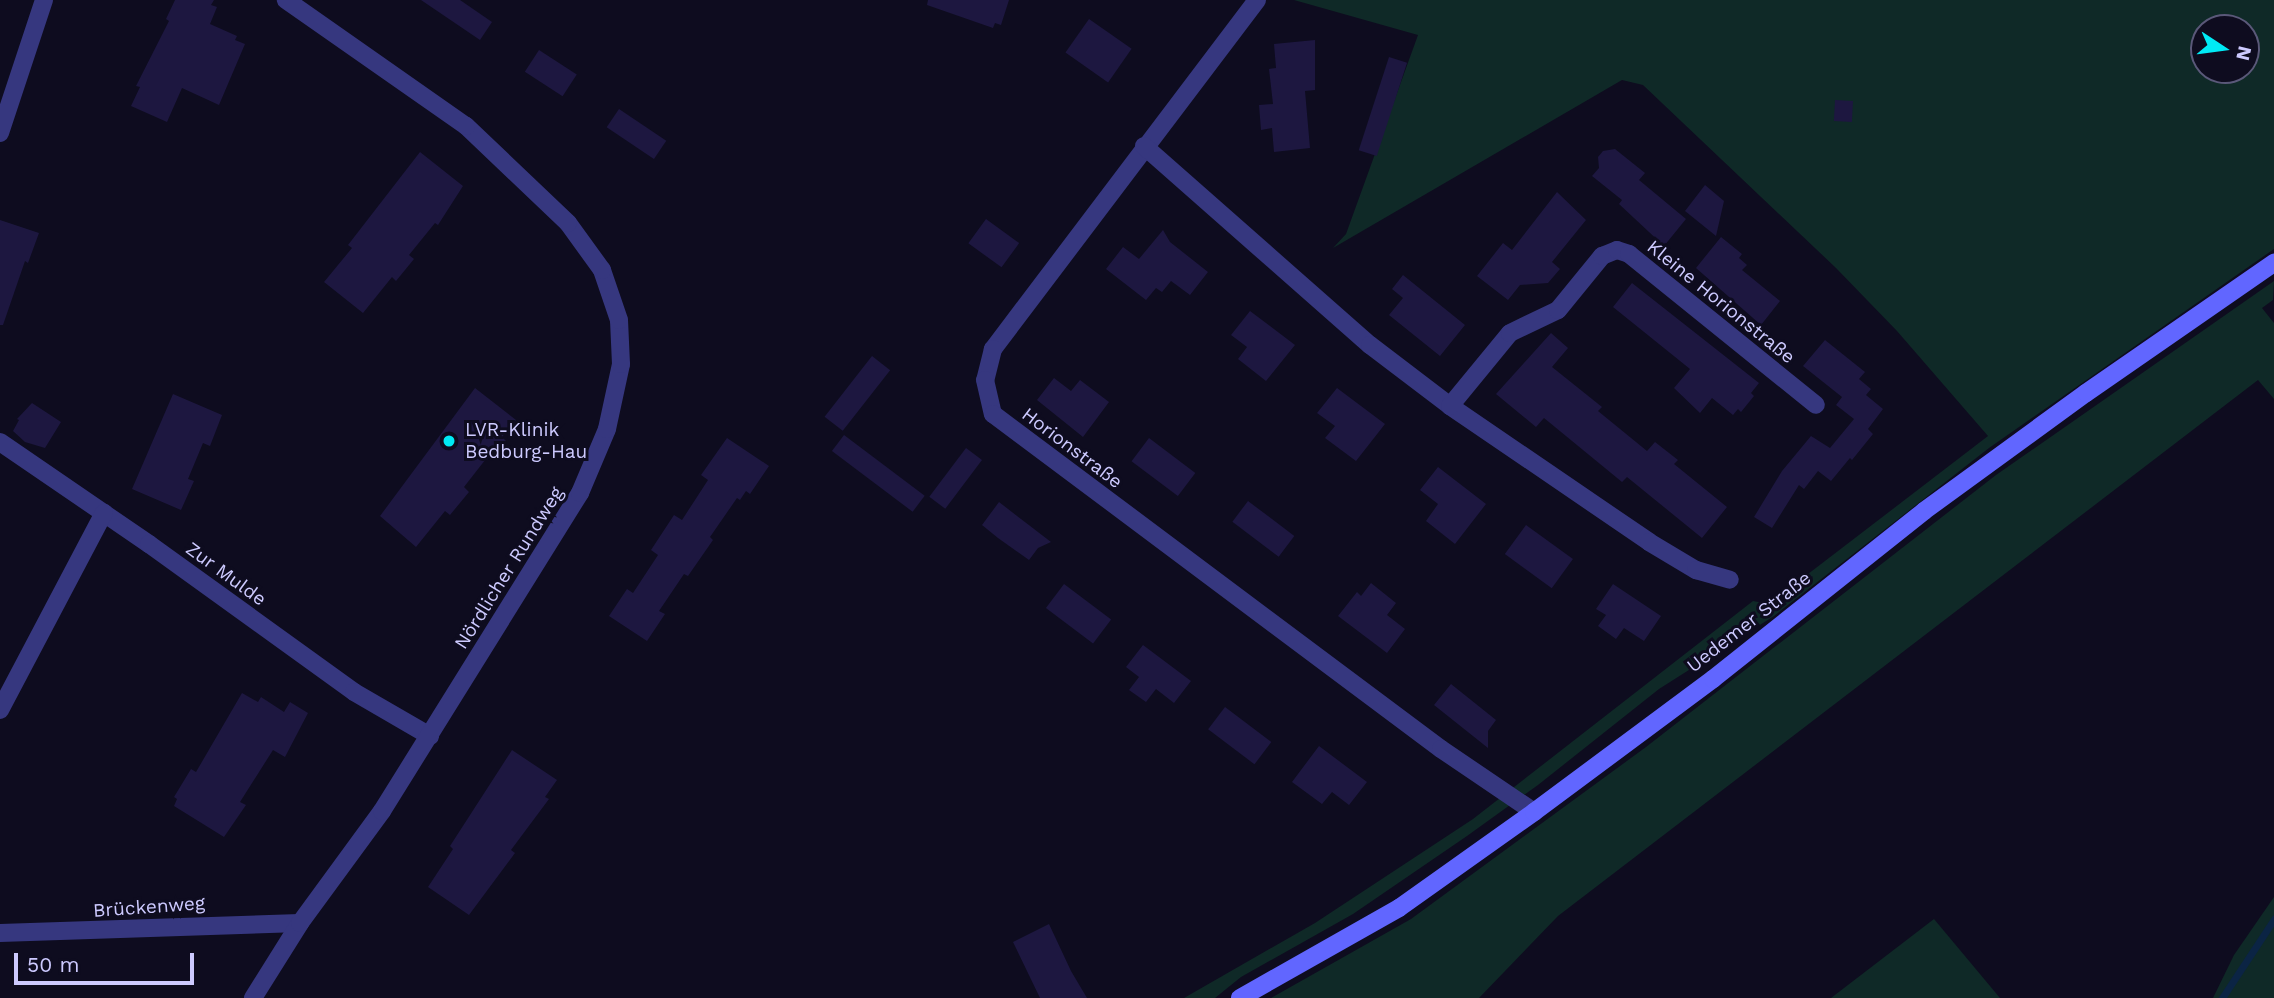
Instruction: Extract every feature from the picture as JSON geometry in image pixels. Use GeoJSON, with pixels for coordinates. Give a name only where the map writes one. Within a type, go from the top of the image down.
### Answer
{"type":"FeatureCollection","features":[{"type":"Feature","properties":{"kind":"main road","name":"Uedemer Straße"},"geometry":{"type":"LineString","coordinates":[[1241,998],[1399,908],[1534,812],[1713,678],[1924,511],[2086,393],[2274,263]]}},
{"type":"Feature","properties":{"kind":"street"},"geometry":{"type":"LineString","coordinates":[[0,133],[44,0]]}},
{"type":"Feature","properties":{"kind":"street","name":"Nördlicher Rundweg"},"geometry":{"type":"LineString","coordinates":[[253,998],[300,923],[382,811],[580,493],[610,416],[621,364],[619,320],[602,270],[568,223],[466,127],[286,0]]}},
{"type":"Feature","properties":{"kind":"street","name":"Horionstraße"},"geometry":{"type":"LineString","coordinates":[[1257,0],[993,349],[985,380],[993,414],[1441,750],[1534,812]]}},
{"type":"Feature","properties":{"kind":"street"},"geometry":{"type":"LineString","coordinates":[[1144,146],[1370,345],[1450,407],[1649,541],[1696,570],[1730,580]]}},
{"type":"Feature","properties":{"kind":"street","name":"Kleine Horionstraße"},"geometry":{"type":"LineString","coordinates":[[1450,407],[1510,333],[1558,310],[1602,256],[1617,250],[1629,254],[1816,405]]}},
{"type":"Feature","properties":{"kind":"street","name":"Zur Mulde"},"geometry":{"type":"LineString","coordinates":[[0,442],[354,692],[430,736]]}},
{"type":"Feature","properties":{"kind":"street"},"geometry":{"type":"LineString","coordinates":[[0,710],[104,513]]}},
{"type":"Feature","properties":{"kind":"street","name":"Brückenweg"},"geometry":{"type":"LineString","coordinates":[[0,933],[300,923]]}},
{"type":"Feature","properties":{"kind":"green space"},"geometry":{"type":"Polygon","coordinates":[[[1294,0],[2274,0],[2274,249],[1989,448],[1774,616],[1659,689],[1538,785],[1467,836],[1353,914],[1241,977],[1215,998],[1184,998],[1315,923],[1473,819],[1753,601],[1769,604],[1988,436],[1897,331],[1836,268],[1643,85],[1622,80],[1333,248],[1346,234],[1418,35],[1294,0]]]}},
{"type":"Feature","properties":{"kind":"green space"},"geometry":{"type":"Polygon","coordinates":[[[2274,281],[2273,300],[2262,308],[2274,323],[2274,399],[2258,380],[1558,916],[1479,998],[1271,998],[1411,919],[1646,747],[1996,475],[2274,281]]]}},
{"type":"Feature","properties":{"kind":"green space"},"geometry":{"type":"Polygon","coordinates":[[[2274,897],[2274,998],[2213,998],[2234,955],[2274,897]]]}},
{"type":"Feature","properties":{"kind":"green space"},"geometry":{"type":"Polygon","coordinates":[[[1934,919],[2000,998],[1831,998],[1934,919]]]}},
{"type":"Feature","properties":{"kind":"building"},"geometry":{"type":"Polygon","coordinates":[[[175,0],[214,0],[211,5],[217,7],[210,24],[237,36],[235,40],[245,44],[219,105],[182,88],[167,122],[131,106],[140,87],[136,86],[169,21],[166,19],[175,0]]]}},
{"type":"Feature","properties":{"kind":"building"},"geometry":{"type":"Polygon","coordinates":[[[421,0],[460,0],[492,22],[480,40],[421,0]]]}},
{"type":"Feature","properties":{"kind":"building"},"geometry":{"type":"Polygon","coordinates":[[[928,0],[1009,0],[1001,25],[995,23],[993,28],[927,5],[928,0]]]}},
{"type":"Feature","properties":{"kind":"building"},"geometry":{"type":"Polygon","coordinates":[[[1089,19],[1132,49],[1108,82],[1065,53],[1089,19]]]}},
{"type":"Feature","properties":{"kind":"building"},"geometry":{"type":"Polygon","coordinates":[[[1315,40],[1315,90],[1305,91],[1310,148],[1274,152],[1272,128],[1261,130],[1259,105],[1273,104],[1269,69],[1276,68],[1274,44],[1315,40]]]}},
{"type":"Feature","properties":{"kind":"building"},"geometry":{"type":"Polygon","coordinates":[[[539,50],[577,75],[563,96],[525,72],[539,50]]]}},
{"type":"Feature","properties":{"kind":"building"},"geometry":{"type":"Polygon","coordinates":[[[1389,57],[1407,63],[1377,156],[1359,150],[1389,57]]]}},
{"type":"Feature","properties":{"kind":"building"},"geometry":{"type":"Polygon","coordinates":[[[1835,100],[1853,101],[1852,122],[1834,121],[1835,100]]]}},
{"type":"Feature","properties":{"kind":"building"},"geometry":{"type":"Polygon","coordinates":[[[619,109],[666,141],[654,159],[607,127],[619,109]]]}},
{"type":"Feature","properties":{"kind":"building"},"geometry":{"type":"Polygon","coordinates":[[[1615,149],[1645,173],[1639,180],[1686,219],[1664,246],[1619,204],[1622,200],[1592,176],[1599,168],[1598,157],[1603,151],[1615,149]]]}},
{"type":"Feature","properties":{"kind":"building"},"geometry":{"type":"Polygon","coordinates":[[[420,152],[463,186],[438,225],[435,223],[409,255],[414,259],[396,281],[392,277],[363,313],[324,282],[352,248],[348,245],[420,152]]]}},
{"type":"Feature","properties":{"kind":"building"},"geometry":{"type":"Polygon","coordinates":[[[1705,185],[1724,201],[1716,236],[1685,211],[1705,185]]]}},
{"type":"Feature","properties":{"kind":"building"},"geometry":{"type":"Polygon","coordinates":[[[1557,192],[1586,220],[1552,262],[1560,269],[1548,283],[1520,285],[1508,300],[1477,276],[1503,243],[1512,250],[1557,192]]]}},
{"type":"Feature","properties":{"kind":"building"},"geometry":{"type":"Polygon","coordinates":[[[986,219],[1019,243],[1002,267],[968,243],[986,219]]]}},
{"type":"Feature","properties":{"kind":"building"},"geometry":{"type":"Polygon","coordinates":[[[0,220],[39,233],[28,263],[25,261],[3,325],[0,325],[0,220]]]}},
{"type":"Feature","properties":{"kind":"building"},"geometry":{"type":"Polygon","coordinates":[[[1163,230],[1170,242],[1208,272],[1190,295],[1171,281],[1162,292],[1156,288],[1146,300],[1106,269],[1123,247],[1139,259],[1163,230]]]}},
{"type":"Feature","properties":{"kind":"building"},"geometry":{"type":"Polygon","coordinates":[[[1721,237],[1742,254],[1739,258],[1747,265],[1742,270],[1780,301],[1761,325],[1696,268],[1721,237]]]}},
{"type":"Feature","properties":{"kind":"building"},"geometry":{"type":"Polygon","coordinates":[[[1403,275],[1465,325],[1440,356],[1389,315],[1403,298],[1392,289],[1403,275]]]}},
{"type":"Feature","properties":{"kind":"building"},"geometry":{"type":"Polygon","coordinates":[[[1632,283],[1759,383],[1751,393],[1754,396],[1741,412],[1738,409],[1733,415],[1712,398],[1700,413],[1674,388],[1690,369],[1613,307],[1632,283]]]}},
{"type":"Feature","properties":{"kind":"building"},"geometry":{"type":"Polygon","coordinates":[[[1250,311],[1295,345],[1266,381],[1238,359],[1247,347],[1231,335],[1250,311]]]}},
{"type":"Feature","properties":{"kind":"building"},"geometry":{"type":"Polygon","coordinates":[[[1551,333],[1568,348],[1552,367],[1602,407],[1598,411],[1647,451],[1655,442],[1678,460],[1674,464],[1727,507],[1702,538],[1627,477],[1622,482],[1544,418],[1536,427],[1496,394],[1551,333]]]}},
{"type":"Feature","properties":{"kind":"building"},"geometry":{"type":"Polygon","coordinates":[[[1825,340],[1865,372],[1859,379],[1871,389],[1866,395],[1883,409],[1868,429],[1873,434],[1852,460],[1850,458],[1831,481],[1818,471],[1804,489],[1799,485],[1772,528],[1754,517],[1782,471],[1811,436],[1830,448],[1854,419],[1836,405],[1842,397],[1803,366],[1825,340]]]}},
{"type":"Feature","properties":{"kind":"building"},"geometry":{"type":"Polygon","coordinates":[[[872,356],[890,370],[843,431],[825,417],[872,356]]]}},
{"type":"Feature","properties":{"kind":"building"},"geometry":{"type":"Polygon","coordinates":[[[1054,378],[1071,391],[1080,380],[1109,402],[1083,437],[1037,400],[1054,378]]]}},
{"type":"Feature","properties":{"kind":"building"},"geometry":{"type":"Polygon","coordinates":[[[475,388],[516,420],[502,437],[506,441],[492,458],[489,455],[464,487],[469,492],[450,515],[445,511],[416,547],[380,516],[475,388]]]}},
{"type":"Feature","properties":{"kind":"building"},"geometry":{"type":"Polygon","coordinates":[[[1337,388],[1385,424],[1356,461],[1325,438],[1335,426],[1317,413],[1337,388]]]}},
{"type":"Feature","properties":{"kind":"building"},"geometry":{"type":"Polygon","coordinates":[[[173,394],[222,415],[210,446],[203,443],[188,479],[194,481],[181,510],[132,489],[173,394]]]}},
{"type":"Feature","properties":{"kind":"building"},"geometry":{"type":"Polygon","coordinates":[[[32,403],[61,422],[45,448],[25,442],[13,431],[19,420],[17,419],[32,403]]]}},
{"type":"Feature","properties":{"kind":"building"},"geometry":{"type":"Polygon","coordinates":[[[844,435],[925,496],[913,512],[832,451],[844,435]]]}},
{"type":"Feature","properties":{"kind":"building"},"geometry":{"type":"Polygon","coordinates":[[[727,438],[769,466],[750,494],[746,491],[740,500],[737,498],[710,537],[713,540],[688,576],[684,574],[659,611],[665,614],[647,641],[609,616],[627,589],[633,593],[658,555],[651,550],[674,515],[682,520],[708,480],[701,475],[727,438]]]}},
{"type":"Feature","properties":{"kind":"building"},"geometry":{"type":"Polygon","coordinates":[[[1149,438],[1195,473],[1178,496],[1132,461],[1149,438]]]}},
{"type":"Feature","properties":{"kind":"building"},"geometry":{"type":"Polygon","coordinates":[[[966,448],[982,460],[945,509],[929,497],[966,448]]]}},
{"type":"Feature","properties":{"kind":"building"},"geometry":{"type":"Polygon","coordinates":[[[1438,467],[1486,504],[1455,544],[1426,521],[1438,504],[1420,490],[1438,467]]]}},
{"type":"Feature","properties":{"kind":"building"},"geometry":{"type":"Polygon","coordinates":[[[1248,501],[1294,536],[1279,557],[1232,522],[1248,501]]]}},
{"type":"Feature","properties":{"kind":"building"},"geometry":{"type":"Polygon","coordinates":[[[999,502],[1051,542],[1038,548],[1029,560],[998,538],[982,525],[999,502]]]}},
{"type":"Feature","properties":{"kind":"building"},"geometry":{"type":"Polygon","coordinates":[[[1526,525],[1573,559],[1552,588],[1505,554],[1526,525]]]}},
{"type":"Feature","properties":{"kind":"building"},"geometry":{"type":"Polygon","coordinates":[[[1371,583],[1396,603],[1387,615],[1405,629],[1387,653],[1338,616],[1357,592],[1361,596],[1371,583]]]}},
{"type":"Feature","properties":{"kind":"building"},"geometry":{"type":"Polygon","coordinates":[[[1064,584],[1111,620],[1093,643],[1046,608],[1064,584]]]}},
{"type":"Feature","properties":{"kind":"building"},"geometry":{"type":"Polygon","coordinates":[[[1613,584],[1661,616],[1644,641],[1624,628],[1616,639],[1598,626],[1606,615],[1596,609],[1613,584]]]}},
{"type":"Feature","properties":{"kind":"building"},"geometry":{"type":"Polygon","coordinates":[[[1143,645],[1191,681],[1174,703],[1156,689],[1146,702],[1129,690],[1139,677],[1126,667],[1143,645]]]}},
{"type":"Feature","properties":{"kind":"building"},"geometry":{"type":"Polygon","coordinates":[[[1451,684],[1496,720],[1488,731],[1488,748],[1434,705],[1451,684]]]}},
{"type":"Feature","properties":{"kind":"building"},"geometry":{"type":"Polygon","coordinates":[[[242,693],[258,702],[261,697],[284,712],[290,702],[308,713],[285,757],[273,750],[240,802],[246,805],[224,837],[174,806],[177,799],[174,797],[191,769],[196,772],[242,693]]]}},
{"type":"Feature","properties":{"kind":"building"},"geometry":{"type":"Polygon","coordinates":[[[1225,707],[1271,742],[1254,764],[1208,729],[1225,707]]]}},
{"type":"Feature","properties":{"kind":"building"},"geometry":{"type":"Polygon","coordinates":[[[1319,746],[1367,782],[1349,805],[1332,792],[1322,804],[1292,782],[1319,746]]]}},
{"type":"Feature","properties":{"kind":"building"},"geometry":{"type":"Polygon","coordinates":[[[512,750],[557,780],[545,797],[549,799],[511,850],[515,853],[469,915],[428,887],[453,849],[450,846],[512,750]]]}},
{"type":"Feature","properties":{"kind":"building"},"geometry":{"type":"Polygon","coordinates":[[[1049,924],[1087,998],[1040,998],[1013,942],[1049,924]]]}},
{"type":"Feature","properties":{"kind":"waterway"},"geometry":{"type":"LineString","coordinates":[[2222,998],[2274,919]]}},
{"type":"Feature","properties":{"kind":"place","name":"LVR-Klinik Bedburg-Hau"},"geometry":{"type":"Point","coordinates":[449,441]}}]}
